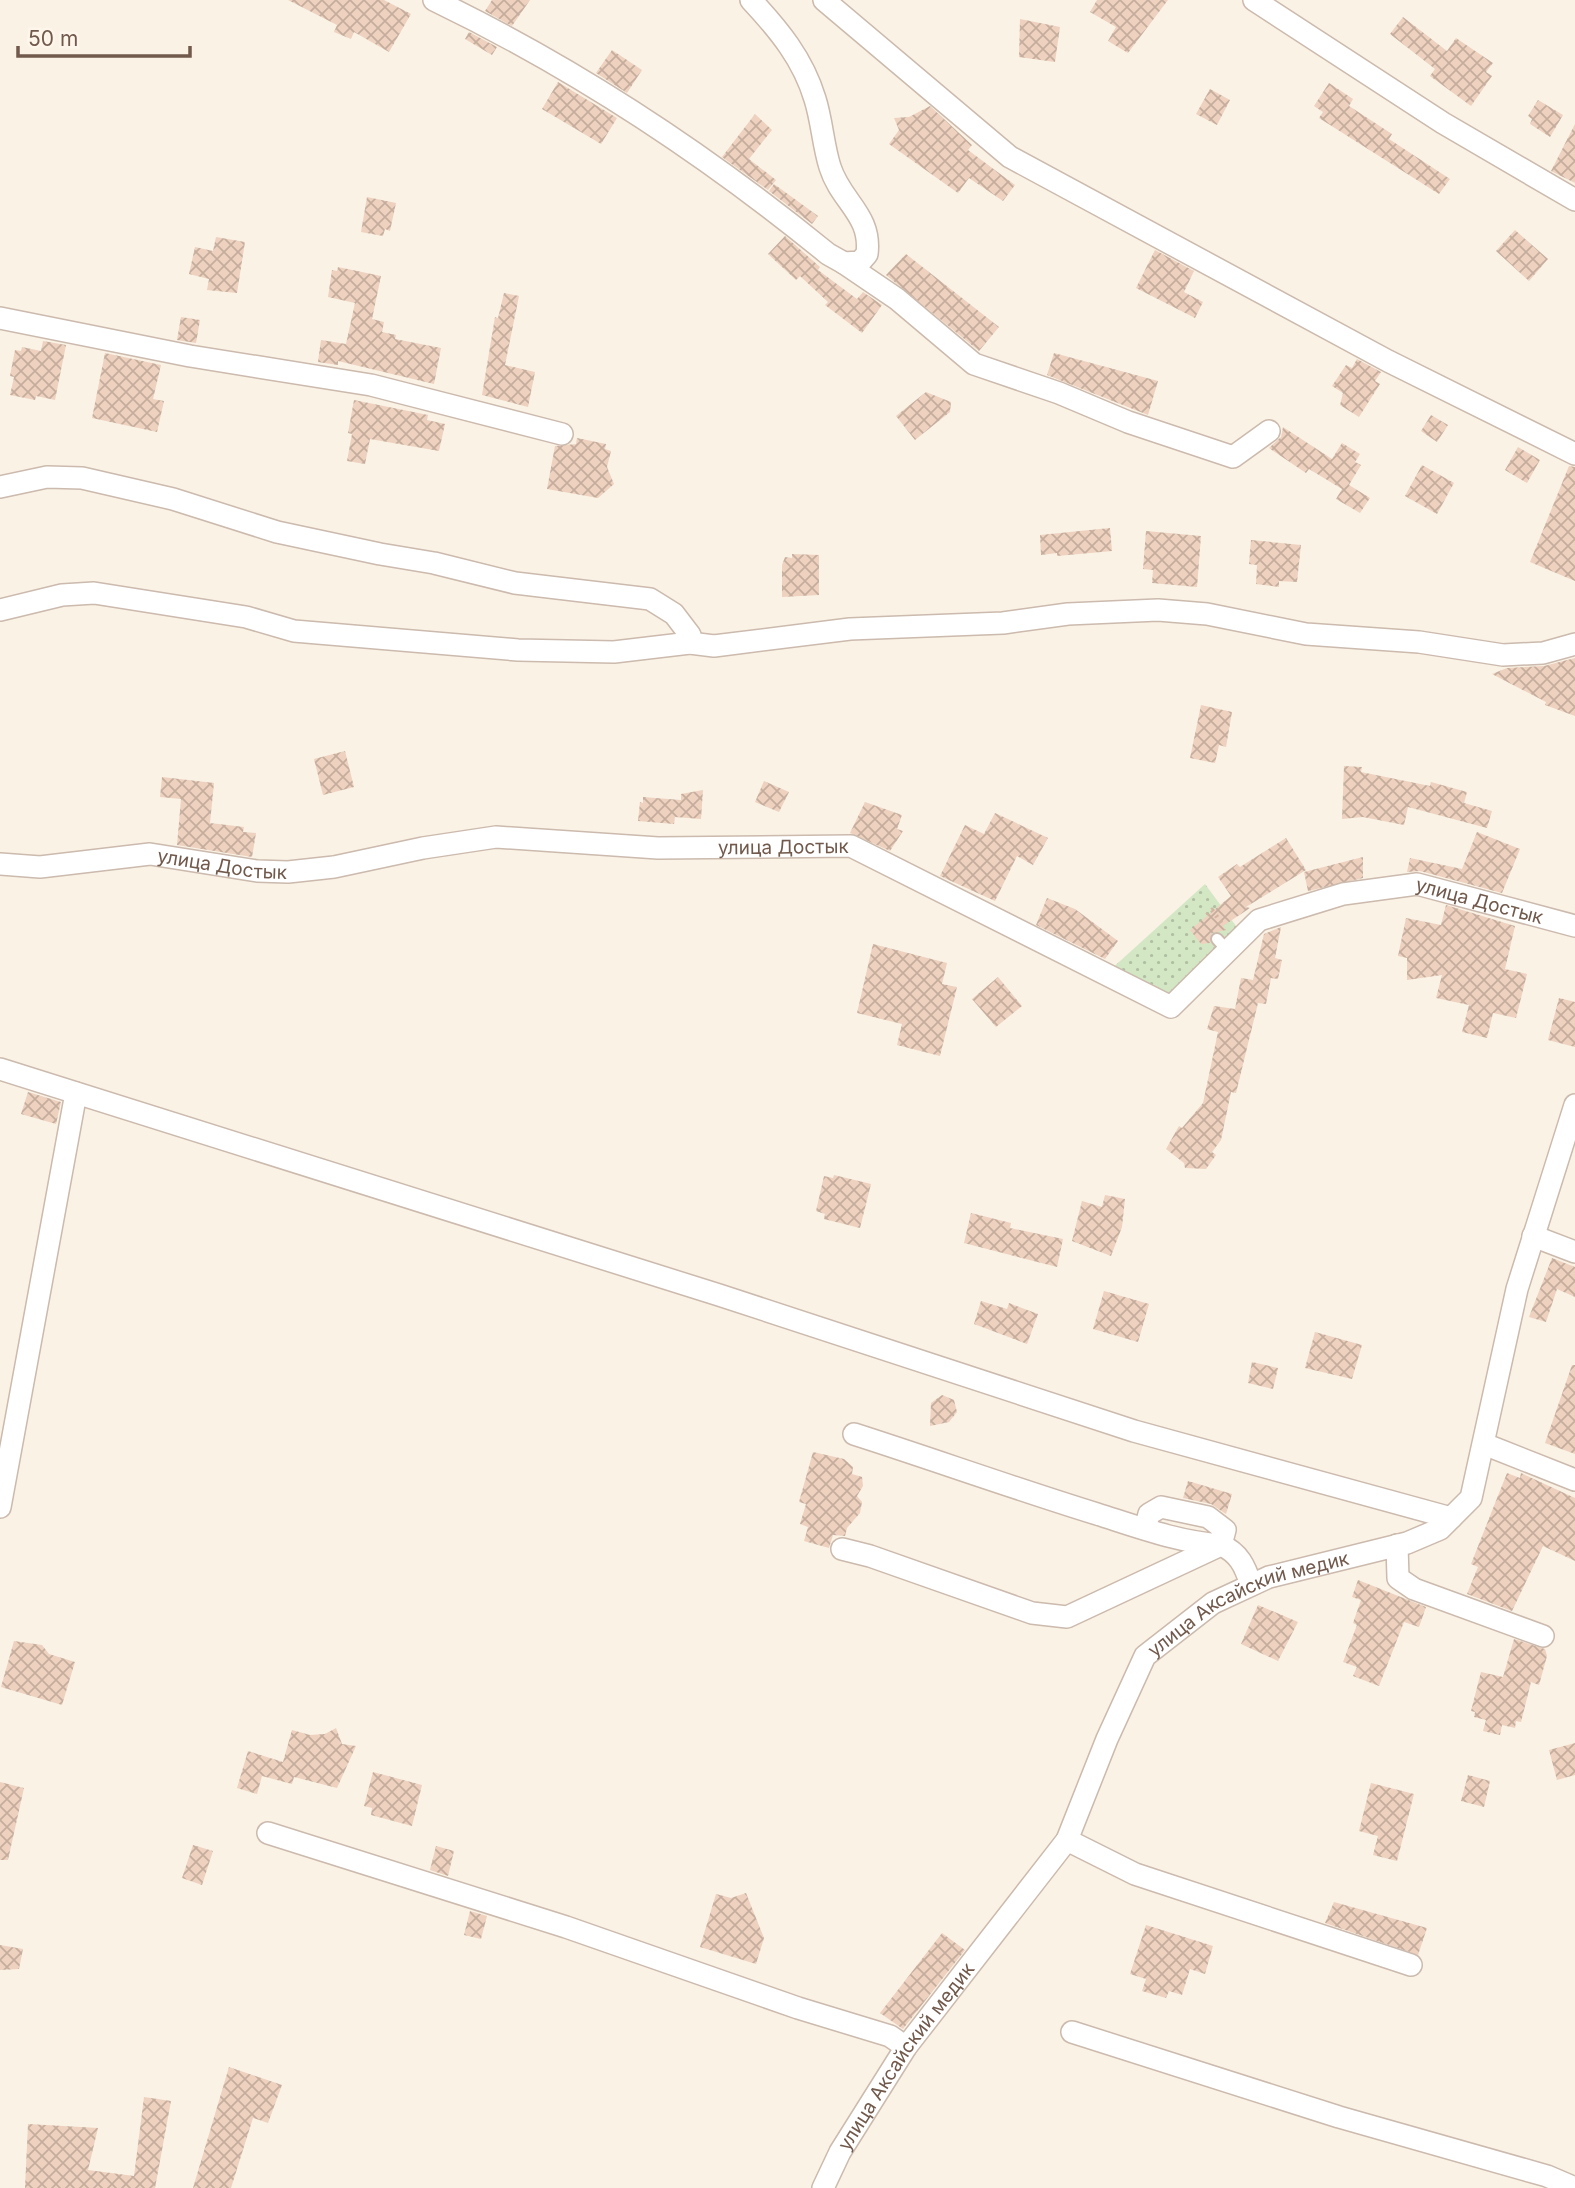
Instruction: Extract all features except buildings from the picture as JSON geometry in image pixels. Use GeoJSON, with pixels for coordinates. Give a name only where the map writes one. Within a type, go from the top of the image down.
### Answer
{"type":"FeatureCollection","features":[{"type":"Feature","properties":{"kind":"street"},"geometry":{"type":"LineString","coordinates":[[434,0],[543,57],[685,146],[828,254],[881,288],[974,364],[1059,393],[1128,422],[1233,457],[1269,431]]}},
{"type":"Feature","properties":{"kind":"street"},"geometry":{"type":"LineString","coordinates":[[751,0],[787,41],[803,65],[815,99],[830,167],[847,201],[866,224],[868,245],[881,288]]}},
{"type":"Feature","properties":{"kind":"street"},"geometry":{"type":"LineString","coordinates":[[824,0],[1010,157],[1388,361],[1575,454]]}},
{"type":"Feature","properties":{"kind":"street"},"geometry":{"type":"LineString","coordinates":[[1254,0],[1443,123],[1575,200]]}},
{"type":"Feature","properties":{"kind":"street"},"geometry":{"type":"LineString","coordinates":[[844,263],[860,261],[867,254],[868,245]]}},
{"type":"Feature","properties":{"kind":"street"},"geometry":{"type":"LineString","coordinates":[[0,318],[190,356],[371,385],[562,434]]}},
{"type":"Feature","properties":{"kind":"street"},"geometry":{"type":"LineString","coordinates":[[0,487],[47,477],[82,478],[173,499],[277,532],[434,563],[515,583],[650,599],[674,614],[690,635],[690,643]]}},
{"type":"Feature","properties":{"kind":"street"},"geometry":{"type":"LineString","coordinates":[[0,610],[62,595],[94,593],[234,614],[294,631],[546,651],[614,652],[690,643],[714,646],[850,629],[1003,623],[1068,614],[1157,610],[1207,614],[1306,634],[1419,642],[1503,655],[1543,653],[1575,644]]}},
{"type":"Feature","properties":{"kind":"street","name":"улица Достык"},"geometry":{"type":"LineString","coordinates":[[0,864],[40,867],[150,854],[257,872],[288,872],[334,867],[423,848],[496,837],[658,848],[851,846],[1171,1007],[1222,945],[1259,920],[1343,894],[1417,884],[1575,926]]}},
{"type":"Feature","properties":{"kind":"street"},"geometry":{"type":"LineString","coordinates":[[0,1069],[719,1295],[1134,1431],[1451,1518]]}},
{"type":"Feature","properties":{"kind":"street"},"geometry":{"type":"LineString","coordinates":[[0,1507],[76,1093]]}},
{"type":"Feature","properties":{"kind":"street","name":"улица Аксайский медик"},"geometry":{"type":"LineString","coordinates":[[823,2188],[841,2151],[906,2047],[1067,1840],[1107,1739],[1145,1656],[1213,1603],[1269,1577],[1397,1545],[1440,1529],[1471,1497],[1517,1289],[1575,1105]]}},
{"type":"Feature","properties":{"kind":"street"},"geometry":{"type":"LineString","coordinates":[[1533,1236],[1575,1252]]}},
{"type":"Feature","properties":{"kind":"street"},"geometry":{"type":"LineString","coordinates":[[854,1434],[1145,1529],[1194,1543],[1221,1545],[1232,1550],[1245,1565],[1251,1585]]}},
{"type":"Feature","properties":{"kind":"street"},"geometry":{"type":"LineString","coordinates":[[1484,1444],[1575,1480]]}},
{"type":"Feature","properties":{"kind":"street"},"geometry":{"type":"LineString","coordinates":[[842,1549],[870,1556],[1032,1613],[1067,1617],[1221,1545]]}},
{"type":"Feature","properties":{"kind":"street"},"geometry":{"type":"LineString","coordinates":[[1397,1545],[1398,1578],[1415,1589],[1543,1636]]}},
{"type":"Feature","properties":{"kind":"street"},"geometry":{"type":"LineString","coordinates":[[268,1833],[566,1927],[798,2008],[890,2036],[906,2047]]}},
{"type":"Feature","properties":{"kind":"street"},"geometry":{"type":"LineString","coordinates":[[1067,1840],[1135,1874],[1411,1965]]}},
{"type":"Feature","properties":{"kind":"street"},"geometry":{"type":"LineString","coordinates":[[1072,2032],[1339,2117],[1547,2176],[1575,2188]]}},
{"type":"Feature","properties":{"kind":"green space"},"geometry":{"type":"Polygon","coordinates":[[[1205,884],[1242,934],[1170,1005],[1108,972],[1205,884]]]}}]}
